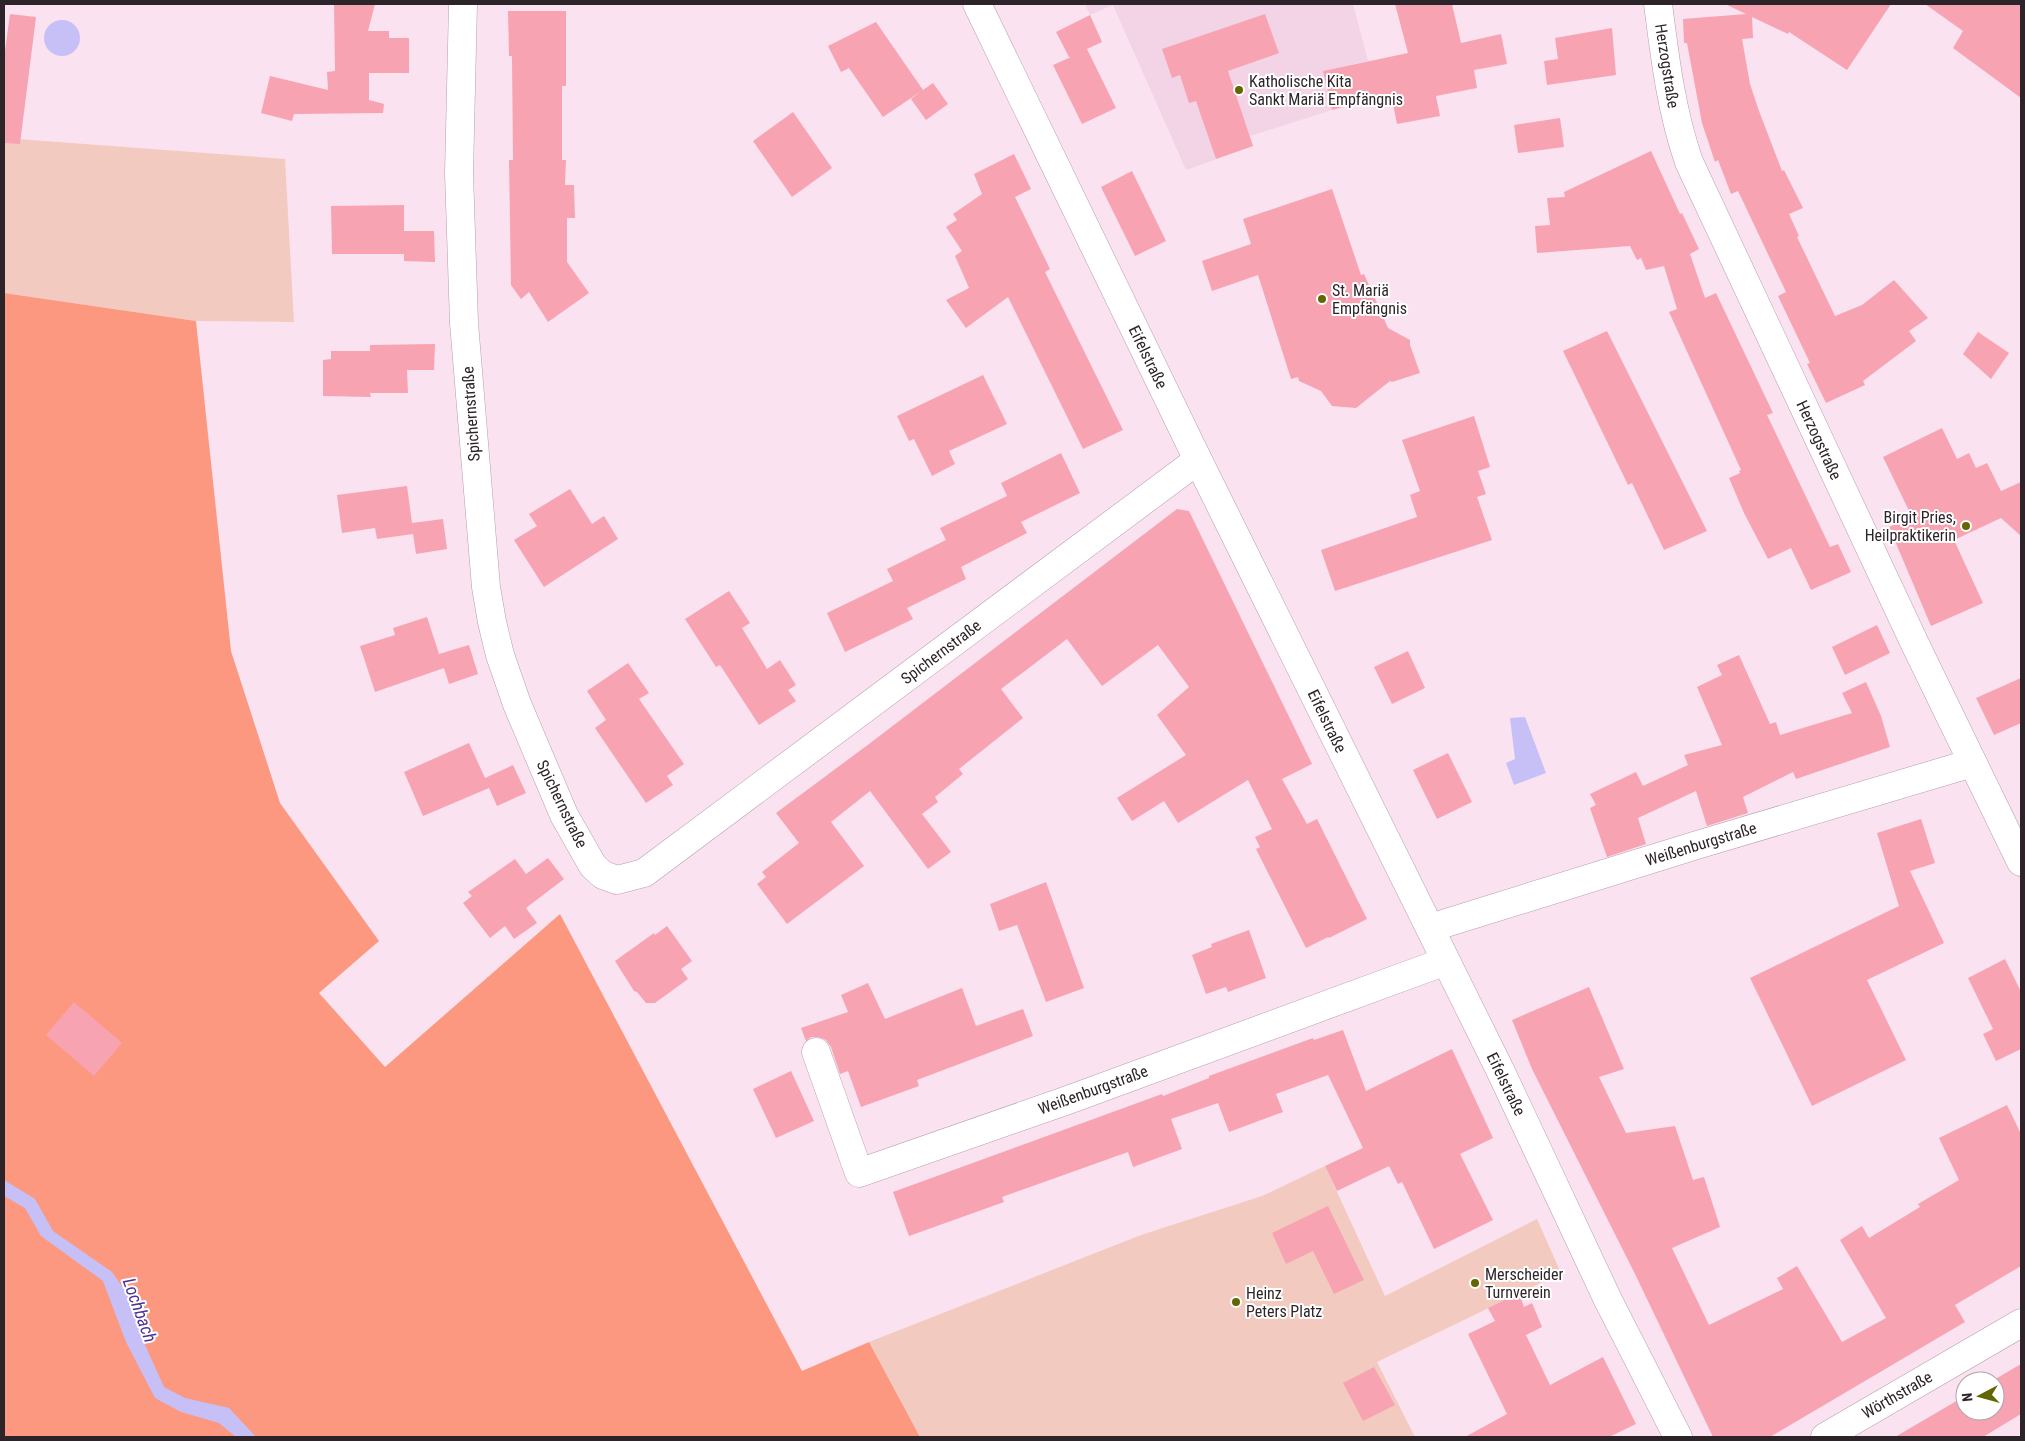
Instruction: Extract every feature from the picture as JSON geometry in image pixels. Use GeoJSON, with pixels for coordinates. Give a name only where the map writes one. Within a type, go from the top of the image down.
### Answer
{"type":"FeatureCollection","features":[{"type":"Feature","properties":{"kind":"street","name":"Spichernstraße"},"geometry":{"type":"LineString","coordinates":[[463,4],[459,173],[464,323],[486,587],[500,655],[517,704],[564,814],[593,866],[603,875],[617,880],[644,873],[1198,460]]}},
{"type":"Feature","properties":{"kind":"street","name":"Eifelstraße"},"geometry":{"type":"LineString","coordinates":[[977,4],[1198,460],[1501,1072],[1608,1300],[1678,1437]]}},
{"type":"Feature","properties":{"kind":"street","name":"Herzogstraße"},"geometry":{"type":"LineString","coordinates":[[1658,4],[1670,91],[1676,120],[1689,162],[1715,221],[1972,763],[2021,862]]}},
{"type":"Feature","properties":{"kind":"street","name":"Weißenburgstraße"},"geometry":{"type":"LineString","coordinates":[[1430,928],[1697,845],[1972,763]]}},
{"type":"Feature","properties":{"kind":"street","name":"Weißenburgstraße"},"geometry":{"type":"LineString","coordinates":[[816,1052],[859,1173],[1068,1100],[1446,961]]}},
{"type":"Feature","properties":{"kind":"street","name":"Wörthstraße"},"geometry":{"type":"LineString","coordinates":[[1825,1437],[2021,1323]]}},
{"type":"Feature","properties":{"kind":"shaded area","name":"Katholische Kita Sankt Mariä Empfängnis"},"geometry":{"type":"Polygon","coordinates":[[[1085,4],[1353,4],[1368,61],[1323,71],[1332,110],[1250,136],[1253,146],[1186,170],[1113,5],[1090,15],[1085,4]]]}},
{"type":"Feature","properties":{"kind":"shaded area"},"geometry":{"type":"Polygon","coordinates":[[[62,20],[75,25],[80,38],[75,51],[62,56],[49,51],[44,38],[49,25],[62,20]]]}},
{"type":"Feature","properties":{"kind":"shaded area"},"geometry":{"type":"Polygon","coordinates":[[[4,138],[285,159],[294,322],[196,321],[4,293],[4,138]]]}},
{"type":"Feature","properties":{"kind":"shaded area"},"geometry":{"type":"Polygon","coordinates":[[[4,293],[196,321],[231,651],[280,803],[379,941],[319,993],[385,1067],[560,914],[802,1371],[869,1342],[920,1437],[4,1437],[4,293]]]}},
{"type":"Feature","properties":{"kind":"shaded area"},"geometry":{"type":"Polygon","coordinates":[[[1525,717],[1546,773],[1514,785],[1506,763],[1515,759],[1510,718],[1525,717]]]}},
{"type":"Feature","properties":{"kind":"shaded area","name":"Heinz Peters Platz"},"geometry":{"type":"Polygon","coordinates":[[[1325,1166],[1385,1296],[1537,1219],[1561,1273],[1377,1362],[1415,1437],[920,1437],[869,1342],[1141,1235],[1262,1196],[1325,1166]]]}},
{"type":"Feature","properties":{"kind":"shaded area"},"geometry":{"type":"Polygon","coordinates":[[[4,1180],[35,1199],[53,1231],[112,1272],[126,1292],[141,1336],[164,1387],[185,1398],[229,1408],[256,1437],[236,1437],[219,1423],[181,1412],[155,1398],[126,1342],[103,1281],[41,1236],[25,1208],[4,1196],[4,1180]]]}},
{"type":"Feature","properties":{"kind":"building"},"geometry":{"type":"Polygon","coordinates":[[[334,4],[375,4],[368,31],[389,31],[389,38],[409,38],[409,73],[369,73],[369,100],[384,104],[383,113],[294,114],[292,121],[261,113],[270,76],[328,90],[327,72],[335,71],[334,4]]]}},
{"type":"Feature","properties":{"kind":"building"},"geometry":{"type":"Polygon","coordinates":[[[1395,4],[1452,4],[1461,43],[1501,34],[1507,64],[1474,70],[1477,88],[1436,96],[1440,116],[1397,124],[1391,94],[1332,110],[1323,71],[1408,53],[1395,4]]]}},
{"type":"Feature","properties":{"kind":"building"},"geometry":{"type":"Polygon","coordinates":[[[1725,4],[1891,4],[1847,70],[1789,32],[1788,34],[1752,17],[1753,38],[1742,39],[1750,84],[1759,111],[1782,171],[1784,170],[1803,208],[1789,214],[1799,236],[1797,237],[1835,316],[1862,305],[1894,280],[1928,318],[1909,331],[1916,341],[1863,381],[1865,385],[1826,403],[1807,364],[1810,363],[1778,296],[1786,292],[1738,191],[1731,194],[1718,160],[1715,162],[1702,123],[1687,43],[1684,43],[1683,19],[1746,14],[1725,4]]]}},
{"type":"Feature","properties":{"kind":"building"},"geometry":{"type":"Polygon","coordinates":[[[1925,4],[2021,4],[2021,98],[1953,48],[1963,31],[1925,4]]]}},
{"type":"Feature","properties":{"kind":"building"},"geometry":{"type":"Polygon","coordinates":[[[508,11],[566,11],[566,86],[562,86],[562,160],[566,160],[565,185],[574,185],[575,218],[567,218],[567,262],[589,293],[548,322],[529,292],[521,299],[511,285],[509,160],[513,160],[512,56],[509,56],[508,11]]]}},
{"type":"Feature","properties":{"kind":"building"},"geometry":{"type":"Polygon","coordinates":[[[10,14],[36,17],[20,144],[4,143],[4,58],[10,14]]]}},
{"type":"Feature","properties":{"kind":"building"},"geometry":{"type":"Polygon","coordinates":[[[1265,14],[1279,53],[1228,71],[1253,146],[1216,159],[1196,101],[1189,103],[1180,75],[1172,78],[1162,49],[1265,14]]]}},
{"type":"Feature","properties":{"kind":"building"},"geometry":{"type":"Polygon","coordinates":[[[1090,15],[1102,42],[1087,49],[1116,108],[1082,124],[1053,65],[1071,57],[1069,57],[1056,32],[1090,15]]]}},
{"type":"Feature","properties":{"kind":"building"},"geometry":{"type":"Polygon","coordinates":[[[876,22],[923,90],[933,83],[948,104],[926,120],[911,99],[920,92],[883,117],[849,68],[841,72],[828,46],[876,22]]]}},
{"type":"Feature","properties":{"kind":"building"},"geometry":{"type":"Polygon","coordinates":[[[1612,28],[1616,75],[1547,85],[1544,61],[1558,59],[1555,38],[1612,28]]]}},
{"type":"Feature","properties":{"kind":"building"},"geometry":{"type":"Polygon","coordinates":[[[793,112],[832,168],[792,197],[753,141],[793,112]]]}},
{"type":"Feature","properties":{"kind":"building"},"geometry":{"type":"Polygon","coordinates":[[[1560,118],[1564,147],[1518,153],[1514,125],[1560,118]]]}},
{"type":"Feature","properties":{"kind":"building"},"geometry":{"type":"Polygon","coordinates":[[[1651,151],[1680,214],[1682,213],[1699,249],[1690,254],[1705,298],[1716,293],[1773,413],[1767,415],[1830,547],[1838,544],[1851,572],[1811,590],[1791,548],[1768,559],[1744,513],[1729,478],[1740,473],[1739,471],[1741,470],[1669,312],[1677,309],[1664,266],[1646,270],[1641,258],[1637,260],[1630,246],[1537,253],[1535,226],[1550,225],[1547,198],[1565,197],[1564,192],[1651,151]]]}},
{"type":"Feature","properties":{"kind":"building"},"geometry":{"type":"Polygon","coordinates":[[[1014,154],[1031,189],[1015,197],[1050,269],[1045,272],[1123,430],[1083,449],[1008,297],[966,328],[946,300],[969,288],[955,256],[962,251],[946,227],[957,220],[953,214],[982,194],[974,174],[1014,154]]]}},
{"type":"Feature","properties":{"kind":"building"},"geometry":{"type":"Polygon","coordinates":[[[1132,171],[1166,241],[1135,256],[1101,187],[1132,171]]]}},
{"type":"Feature","properties":{"kind":"building","name":"St. Mariä Empfängnis"},"geometry":{"type":"Polygon","coordinates":[[[1332,189],[1361,275],[1364,274],[1388,328],[1410,340],[1420,373],[1390,381],[1356,408],[1332,406],[1321,391],[1299,381],[1298,377],[1291,379],[1258,275],[1212,291],[1202,261],[1251,244],[1243,219],[1332,189]]]}},
{"type":"Feature","properties":{"kind":"building"},"geometry":{"type":"Polygon","coordinates":[[[404,205],[404,231],[434,231],[435,262],[404,261],[404,254],[332,254],[331,206],[404,205]]]}},
{"type":"Feature","properties":{"kind":"building"},"geometry":{"type":"Polygon","coordinates":[[[1607,331],[1707,531],[1664,550],[1632,483],[1628,485],[1563,351],[1607,331]]]}},
{"type":"Feature","properties":{"kind":"building"},"geometry":{"type":"Polygon","coordinates":[[[1978,332],[2009,353],[1991,379],[1963,354],[1978,332]]]}},
{"type":"Feature","properties":{"kind":"building"},"geometry":{"type":"Polygon","coordinates":[[[435,344],[434,370],[407,370],[408,393],[370,393],[371,397],[323,396],[323,360],[331,359],[331,351],[370,351],[370,345],[435,344]]]}},
{"type":"Feature","properties":{"kind":"building"},"geometry":{"type":"Polygon","coordinates":[[[983,375],[1007,424],[949,451],[955,464],[932,476],[914,439],[909,441],[897,416],[983,375]]]}},
{"type":"Feature","properties":{"kind":"building"},"geometry":{"type":"Polygon","coordinates":[[[1474,416],[1490,467],[1478,471],[1486,494],[1477,497],[1492,540],[1335,591],[1321,550],[1417,517],[1410,495],[1420,491],[1402,440],[1474,416]]]}},
{"type":"Feature","properties":{"kind":"building"},"geometry":{"type":"Polygon","coordinates":[[[1942,428],[1957,459],[1969,453],[1976,468],[1987,463],[2001,491],[2021,482],[2021,536],[2001,518],[1954,540],[1983,603],[1931,626],[1889,527],[1912,517],[1883,457],[1942,428]]]}},
{"type":"Feature","properties":{"kind":"building"},"geometry":{"type":"Polygon","coordinates":[[[1061,453],[1080,493],[1021,522],[1027,533],[961,567],[966,579],[907,608],[913,619],[845,652],[827,613],[893,581],[887,569],[946,540],[940,528],[1007,496],[1001,483],[1061,453]]]}},
{"type":"Feature","properties":{"kind":"building"},"geometry":{"type":"Polygon","coordinates":[[[407,486],[412,523],[443,519],[447,549],[416,554],[413,534],[377,539],[375,528],[342,533],[337,495],[407,486]]]}},
{"type":"Feature","properties":{"kind":"building"},"geometry":{"type":"Polygon","coordinates":[[[570,489],[592,524],[604,516],[618,539],[544,587],[514,540],[537,526],[529,514],[570,489]]]}},
{"type":"Feature","properties":{"kind":"building"},"geometry":{"type":"Polygon","coordinates":[[[1177,509],[1189,511],[1312,764],[1282,779],[1307,824],[1317,819],[1367,919],[1306,948],[1256,849],[1260,847],[1255,837],[1272,829],[1248,780],[1178,823],[1164,801],[1132,821],[1117,798],[1186,755],[1157,715],[1189,687],[1158,645],[1102,686],[1067,639],[1001,689],[1023,718],[959,769],[963,774],[935,797],[938,802],[922,814],[951,852],[928,869],[870,791],[831,822],[864,866],[787,924],[757,884],[766,877],[762,872],[799,843],[776,813],[1177,509]]]}},
{"type":"Feature","properties":{"kind":"building"},"geometry":{"type":"Polygon","coordinates":[[[729,591],[750,623],[742,628],[767,669],[780,660],[796,685],[788,690],[796,701],[759,725],[720,665],[716,667],[685,619],[729,591]]]}},
{"type":"Feature","properties":{"kind":"building"},"geometry":{"type":"Polygon","coordinates":[[[427,617],[439,654],[469,645],[478,674],[449,684],[444,668],[375,692],[360,646],[395,635],[393,628],[427,617]]]}},
{"type":"Feature","properties":{"kind":"building"},"geometry":{"type":"Polygon","coordinates":[[[1877,625],[1890,653],[1845,675],[1832,647],[1877,625]]]}},
{"type":"Feature","properties":{"kind":"building"},"geometry":{"type":"Polygon","coordinates":[[[1408,651],[1425,688],[1392,704],[1374,667],[1408,651]]]}},
{"type":"Feature","properties":{"kind":"building"},"geometry":{"type":"Polygon","coordinates":[[[1739,655],[1770,724],[1776,722],[1780,735],[1852,713],[1842,693],[1866,682],[1881,716],[1890,747],[1796,779],[1793,772],[1743,797],[1748,813],[1707,826],[1696,791],[1638,818],[1646,844],[1607,857],[1590,808],[1596,805],[1590,794],[1636,772],[1643,786],[1688,765],[1684,755],[1722,745],[1697,687],[1722,675],[1717,665],[1739,655]]]}},
{"type":"Feature","properties":{"kind":"building"},"geometry":{"type":"Polygon","coordinates":[[[628,663],[649,693],[639,699],[684,764],[667,776],[673,785],[646,803],[595,728],[606,720],[587,691],[628,663]]]}},
{"type":"Feature","properties":{"kind":"building"},"geometry":{"type":"Polygon","coordinates":[[[2021,678],[2021,723],[1994,735],[1976,698],[2021,678]]]}},
{"type":"Feature","properties":{"kind":"building"},"geometry":{"type":"Polygon","coordinates":[[[469,743],[485,778],[513,765],[526,793],[497,806],[489,788],[423,816],[404,772],[469,743]]]}},
{"type":"Feature","properties":{"kind":"building"},"geometry":{"type":"Polygon","coordinates":[[[1448,753],[1472,802],[1437,819],[1413,770],[1448,753]]]}},
{"type":"Feature","properties":{"kind":"building"},"geometry":{"type":"Polygon","coordinates":[[[1921,819],[1935,863],[1910,871],[1944,943],[1867,980],[1906,1060],[1812,1106],[1750,978],[1899,906],[1877,833],[1921,819]]]}},
{"type":"Feature","properties":{"kind":"building"},"geometry":{"type":"Polygon","coordinates":[[[548,858],[564,879],[526,908],[537,923],[514,939],[505,926],[490,938],[463,903],[472,896],[468,892],[515,859],[526,874],[548,858]]]}},
{"type":"Feature","properties":{"kind":"building"},"geometry":{"type":"Polygon","coordinates":[[[1046,882],[1084,988],[1046,1002],[1017,925],[999,931],[990,904],[1046,882]]]}},
{"type":"Feature","properties":{"kind":"building"},"geometry":{"type":"Polygon","coordinates":[[[667,926],[692,961],[681,969],[688,979],[655,1003],[646,1003],[634,991],[615,961],[667,926]]]}},
{"type":"Feature","properties":{"kind":"building"},"geometry":{"type":"Polygon","coordinates":[[[1249,930],[1266,978],[1228,992],[1226,987],[1206,994],[1192,955],[1212,947],[1211,944],[1249,930]]]}},
{"type":"Feature","properties":{"kind":"building"},"geometry":{"type":"Polygon","coordinates":[[[2005,959],[2021,992],[2021,1049],[1996,1061],[1983,1034],[1993,1029],[1968,978],[2005,959]]]}},
{"type":"Feature","properties":{"kind":"building"},"geometry":{"type":"Polygon","coordinates":[[[868,983],[885,1019],[962,988],[976,1026],[1023,1009],[1033,1036],[917,1080],[919,1086],[861,1107],[848,1071],[840,1074],[831,1047],[826,1040],[811,1037],[806,1041],[801,1028],[848,1012],[841,995],[868,983]]]}},
{"type":"Feature","properties":{"kind":"building"},"geometry":{"type":"Polygon","coordinates":[[[1589,987],[1624,1069],[1599,1077],[1626,1133],[1675,1126],[1693,1180],[1704,1177],[1720,1227],[1672,1248],[1709,1325],[1783,1289],[1777,1278],[1797,1266],[1842,1342],[1886,1318],[1840,1240],[1862,1226],[1869,1238],[1920,1207],[1918,1204],[1959,1180],[1939,1138],[2007,1105],[2021,1134],[2021,1266],[1955,1305],[1965,1322],[1770,1437],[1713,1437],[1635,1274],[1532,1069],[1512,1020],[1589,987]]]}},
{"type":"Feature","properties":{"kind":"building"},"geometry":{"type":"Polygon","coordinates":[[[74,1002],[122,1043],[94,1076],[46,1035],[74,1002]]]}},
{"type":"Feature","properties":{"kind":"building"},"geometry":{"type":"Polygon","coordinates":[[[1343,1030],[1366,1091],[1452,1049],[1493,1138],[1460,1154],[1493,1220],[1434,1249],[1402,1182],[1398,1184],[1389,1166],[1337,1191],[1325,1166],[1363,1148],[1328,1075],[1276,1094],[1283,1112],[1229,1132],[1218,1103],[1171,1119],[1182,1149],[1133,1167],[1128,1152],[1002,1197],[1004,1202],[909,1236],[893,1192],[1162,1094],[1163,1096],[1209,1078],[1209,1076],[1313,1038],[1314,1040],[1343,1030]]]}},
{"type":"Feature","properties":{"kind":"building"},"geometry":{"type":"Polygon","coordinates":[[[791,1071],[814,1121],[776,1138],[753,1089],[791,1071]]]}},
{"type":"Feature","properties":{"kind":"building"},"geometry":{"type":"Polygon","coordinates":[[[1328,1206],[1364,1280],[1334,1294],[1313,1251],[1286,1264],[1272,1233],[1328,1206]]]}},
{"type":"Feature","properties":{"kind":"building"},"geometry":{"type":"Polygon","coordinates":[[[1519,1293],[1524,1307],[1532,1303],[1542,1327],[1526,1335],[1550,1385],[1603,1357],[1636,1424],[1609,1437],[1465,1437],[1507,1414],[1468,1334],[1495,1321],[1488,1308],[1519,1293]]]}},
{"type":"Feature","properties":{"kind":"building"},"geometry":{"type":"Polygon","coordinates":[[[2021,1364],[2021,1414],[1983,1437],[1895,1437],[1955,1402],[1955,1421],[2005,1421],[2005,1373],[2021,1364]]]}},
{"type":"Feature","properties":{"kind":"building"},"geometry":{"type":"Polygon","coordinates":[[[1374,1367],[1395,1405],[1363,1421],[1343,1383],[1374,1367]]]}},
{"type":"Feature","properties":{"kind":"place","name":"Katholische Kita Sankt Mariä Empfängnis"},"geometry":{"type":"Point","coordinates":[1239,90]}},
{"type":"Feature","properties":{"kind":"place","name":"St. Mariä Empfängnis"},"geometry":{"type":"Point","coordinates":[1322,299]}},
{"type":"Feature","properties":{"kind":"place","name":"Birgit Pries, Heilpraktikerin"},"geometry":{"type":"Point","coordinates":[1966,526]}},
{"type":"Feature","properties":{"kind":"place","name":"Merscheider Turnverein"},"geometry":{"type":"Point","coordinates":[1475,1283]}},
{"type":"Feature","properties":{"kind":"place","name":"Heinz Peters Platz"},"geometry":{"type":"Point","coordinates":[1236,1302]}},
{"type":"Feature","properties":{"kind":"water label","name":"Lochbach"},"geometry":{"type":"Point","coordinates":[140,1310]}}]}
